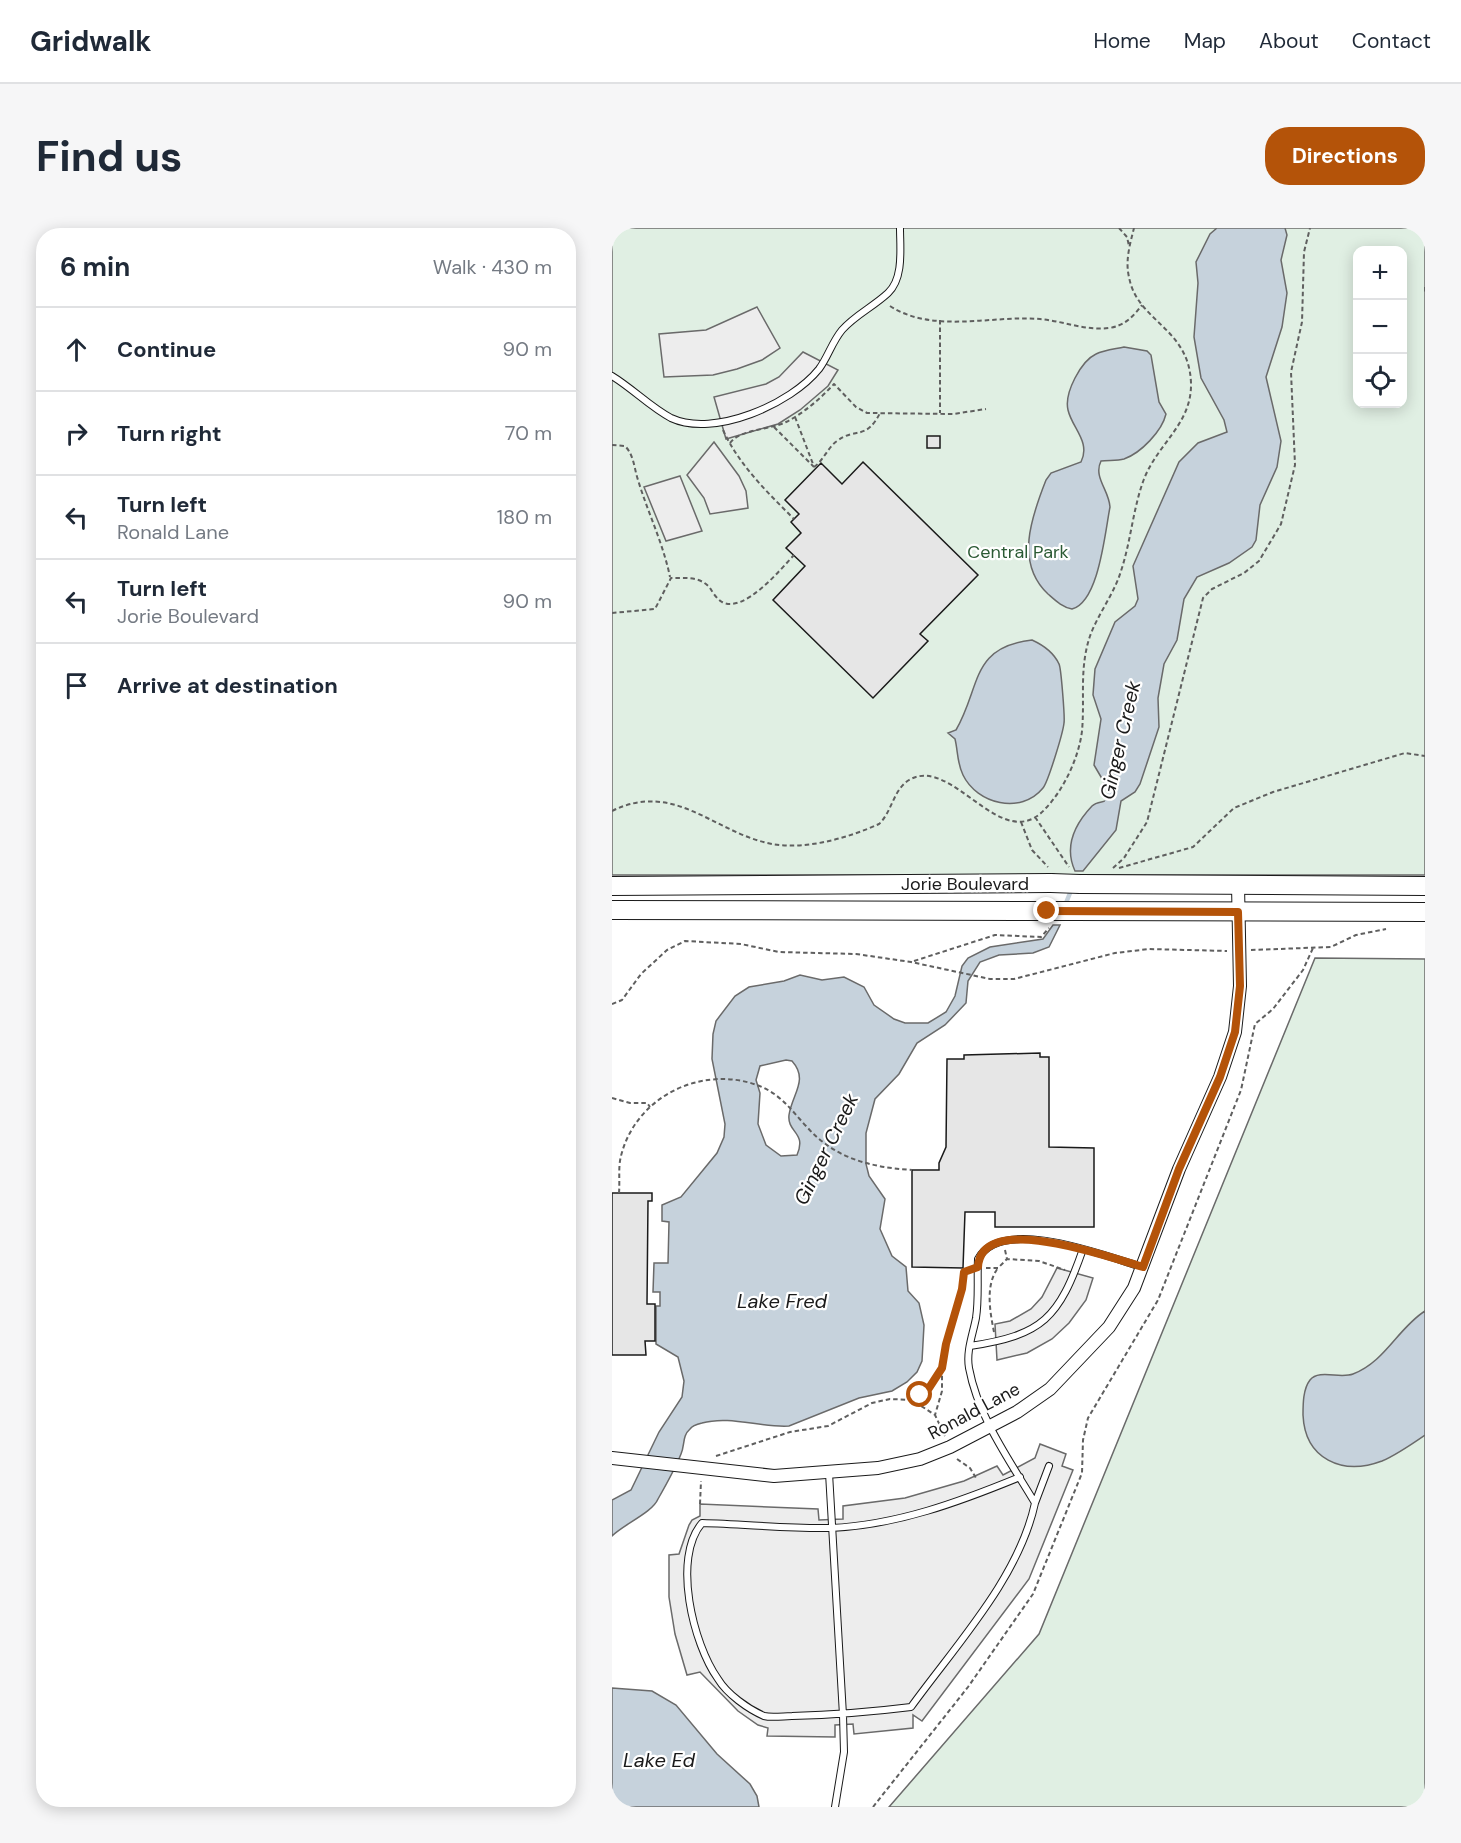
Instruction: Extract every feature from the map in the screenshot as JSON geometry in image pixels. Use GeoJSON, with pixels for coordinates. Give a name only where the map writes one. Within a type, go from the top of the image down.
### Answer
{"type":"FeatureCollection","features":[{"type":"Feature","properties":{"kind":"main road","name":"Jorie Boulevard"},"geometry":{"type":"LineString","coordinates":[[612,886],[1051,876],[1238,885],[1425,886]]}},
{"type":"Feature","properties":{"kind":"main road","name":"Jorie Boulevard"},"geometry":{"type":"LineString","coordinates":[[612,910],[1049,918],[1072,911],[1425,912]]}},
{"type":"Feature","properties":{"kind":"street","name":"Ronald Lane"},"geometry":{"type":"LineString","coordinates":[[612,1458],[774,1476],[829,1473],[920,1459],[990,1427],[1042,1395],[1079,1361],[1109,1327],[1134,1288],[1179,1169],[1220,1077],[1235,1032],[1240,986],[1238,885]]}},
{"type":"Feature","properties":{"kind":"lane"},"geometry":{"type":"LineString","coordinates":[[612,376],[672,418],[701,425],[720,423],[783,399],[805,384],[820,368],[838,335],[848,324],[890,292],[897,275],[900,228]]}},
{"type":"Feature","properties":{"kind":"lane"},"geometry":{"type":"LineString","coordinates":[[1035,1503],[990,1427],[968,1366],[969,1346],[976,1317],[978,1267],[982,1251],[992,1243],[1004,1240],[1049,1241],[1143,1267]]}},
{"type":"Feature","properties":{"kind":"lane"},"geometry":{"type":"LineString","coordinates":[[969,1346],[998,1342],[1026,1332],[1052,1315],[1069,1290],[1083,1249]]}},
{"type":"Feature","properties":{"kind":"lane"},"geometry":{"type":"LineString","coordinates":[[1020,1477],[953,1504],[894,1520],[831,1528],[702,1523],[696,1530],[689,1561],[688,1599],[699,1641],[718,1680],[742,1703],[766,1716],[843,1715],[911,1707],[1011,1568],[1032,1518],[1035,1503],[1049,1466]]}},
{"type":"Feature","properties":{"kind":"lane"},"geometry":{"type":"LineString","coordinates":[[829,1473],[844,1752],[835,1807]]}},
{"type":"Feature","properties":{"kind":"path"},"geometry":{"type":"LineString","coordinates":[[1119,228],[1127,237],[1130,247]]}},
{"type":"Feature","properties":{"kind":"path"},"geometry":{"type":"LineString","coordinates":[[612,811],[633,803],[653,801],[672,803],[690,808],[752,838],[783,844],[814,843],[879,824],[903,785],[912,779],[930,776],[944,780],[986,810],[1021,822],[1035,817],[1046,809],[1075,757],[1082,732],[1082,670],[1089,641],[1120,576],[1144,480],[1152,461],[1180,427],[1191,397],[1191,379],[1183,350],[1175,336],[1142,305],[1132,290],[1128,277],[1134,228]]}},
{"type":"Feature","properties":{"kind":"path"},"geometry":{"type":"LineString","coordinates":[[1310,228],[1304,252],[1302,322],[1291,372],[1295,465],[1281,524],[1259,561],[1244,573],[1212,589],[1203,598],[1147,822],[1124,858],[1111,869],[1193,847],[1234,808],[1273,792],[1405,753],[1425,756]]}},
{"type":"Feature","properties":{"kind":"path"},"geometry":{"type":"LineString","coordinates":[[1425,287],[1425,293]]}},
{"type":"Feature","properties":{"kind":"path"},"geometry":{"type":"LineString","coordinates":[[881,298],[892,308],[904,313],[940,320],[1038,319],[1100,329],[1127,322],[1142,305]]}},
{"type":"Feature","properties":{"kind":"path"},"geometry":{"type":"LineString","coordinates":[[940,320],[940,414]]}},
{"type":"Feature","properties":{"kind":"path"},"geometry":{"type":"LineString","coordinates":[[730,443],[734,437],[774,427],[795,417],[834,384],[861,411],[940,414],[986,409]]}},
{"type":"Feature","properties":{"kind":"path"},"geometry":{"type":"LineString","coordinates":[[814,467],[823,460],[834,442],[869,430],[880,413]]}},
{"type":"Feature","properties":{"kind":"path"},"geometry":{"type":"LineString","coordinates":[[795,417],[814,467]]}},
{"type":"Feature","properties":{"kind":"path"},"geometry":{"type":"LineString","coordinates":[[720,423],[730,443],[770,495],[794,519]]}},
{"type":"Feature","properties":{"kind":"path"},"geometry":{"type":"LineString","coordinates":[[774,427],[814,467]]}},
{"type":"Feature","properties":{"kind":"path"},"geometry":{"type":"LineString","coordinates":[[612,445],[625,446],[631,451],[638,482],[666,554],[670,578],[655,609],[612,613]]}},
{"type":"Feature","properties":{"kind":"path"},"geometry":{"type":"LineString","coordinates":[[670,578],[693,578],[705,583],[720,601],[728,604],[748,598],[764,586],[794,555]]}},
{"type":"Feature","properties":{"kind":"path"},"geometry":{"type":"LineString","coordinates":[[1035,817],[1076,878]]}},
{"type":"Feature","properties":{"kind":"path"},"geometry":{"type":"LineString","coordinates":[[1021,822],[1032,850],[1051,876]]}},
{"type":"Feature","properties":{"kind":"path"},"geometry":{"type":"LineString","coordinates":[[911,962],[995,935],[1041,937],[1049,918]]}},
{"type":"Feature","properties":{"kind":"path"},"geometry":{"type":"LineString","coordinates":[[612,1004],[622,1000],[641,974],[667,950],[685,941],[741,944],[779,952],[856,954],[911,962],[976,976],[1014,979],[1115,953],[1149,949],[1239,950],[1331,947],[1356,935],[1390,928]]}},
{"type":"Feature","properties":{"kind":"path"},"geometry":{"type":"LineString","coordinates":[[873,1807],[968,1687],[1033,1594],[1082,1473],[1083,1440],[1088,1418],[1158,1300],[1241,1090],[1255,1024],[1273,1009],[1303,970],[1313,948]]}},
{"type":"Feature","properties":{"kind":"path"},"geometry":{"type":"LineString","coordinates":[[619,1193],[620,1157],[631,1131],[650,1107],[674,1090],[711,1078],[729,1078],[761,1087],[789,1106],[819,1140],[852,1160],[869,1165],[912,1170]]}},
{"type":"Feature","properties":{"kind":"path"},"geometry":{"type":"LineString","coordinates":[[612,1098],[630,1103],[647,1103],[650,1107]]}},
{"type":"Feature","properties":{"kind":"path"},"geometry":{"type":"LineString","coordinates":[[1004,1240],[1007,1259]]}},
{"type":"Feature","properties":{"kind":"path"},"geometry":{"type":"LineString","coordinates":[[996,1338],[989,1299],[994,1274],[1007,1259],[1039,1261],[1062,1267],[1067,1272]]}},
{"type":"Feature","properties":{"kind":"path"},"geometry":{"type":"LineString","coordinates":[[945,1436],[936,1414],[942,1391],[942,1368],[946,1344],[962,1289],[964,1272],[978,1267],[998,1268]]}},
{"type":"Feature","properties":{"kind":"path"},"geometry":{"type":"LineString","coordinates":[[912,1400],[929,1388],[942,1368]]}},
{"type":"Feature","properties":{"kind":"path"},"geometry":{"type":"LineString","coordinates":[[716,1456],[790,1432],[828,1426],[872,1403],[890,1399],[912,1400],[936,1414]]}},
{"type":"Feature","properties":{"kind":"path"},"geometry":{"type":"LineString","coordinates":[[953,1454],[970,1468],[976,1478]]}},
{"type":"Feature","properties":{"kind":"path"},"geometry":{"type":"LineString","coordinates":[[700,1504],[701,1478]]}},
{"type":"Feature","properties":{"kind":"green space","name":"Central Park"},"geometry":{"type":"Polygon","coordinates":[[[612,228],[1425,228],[1425,875],[612,875],[612,228]]]}},
{"type":"Feature","properties":{"kind":"green space"},"geometry":{"type":"Polygon","coordinates":[[[1315,958],[1425,959],[1425,1807],[889,1807],[1039,1634],[1315,958]]]}},
{"type":"Feature","properties":{"kind":"shaded area"},"geometry":{"type":"Polygon","coordinates":[[[757,307],[780,348],[762,360],[713,375],[664,377],[659,334],[706,330],[757,307]]]}},
{"type":"Feature","properties":{"kind":"shaded area"},"geometry":{"type":"Polygon","coordinates":[[[803,352],[838,370],[828,386],[800,410],[778,424],[726,439],[714,397],[766,384],[779,377],[803,352]]]}},
{"type":"Feature","properties":{"kind":"shaded area"},"geometry":{"type":"Polygon","coordinates":[[[714,442],[739,476],[746,491],[748,508],[710,514],[704,498],[687,475],[714,442]]]}},
{"type":"Feature","properties":{"kind":"shaded area"},"geometry":{"type":"Polygon","coordinates":[[[680,476],[702,531],[666,541],[644,487],[680,476]]]}},
{"type":"Feature","properties":{"kind":"shaded area"},"geometry":{"type":"Polygon","coordinates":[[[1057,1268],[1093,1278],[1086,1300],[1069,1323],[1052,1339],[1027,1353],[997,1360],[995,1324],[1010,1321],[1031,1309],[1042,1297],[1057,1268]]]}},
{"type":"Feature","properties":{"kind":"shaded area"},"geometry":{"type":"Polygon","coordinates":[[[1040,1444],[1066,1454],[1062,1466],[1073,1470],[1029,1579],[922,1721],[913,1715],[913,1728],[854,1734],[853,1724],[835,1725],[835,1737],[767,1736],[768,1728],[758,1725],[738,1711],[700,1672],[687,1675],[675,1634],[669,1597],[669,1555],[679,1554],[689,1525],[692,1520],[700,1516],[700,1504],[818,1509],[819,1520],[843,1519],[843,1506],[905,1498],[964,1481],[997,1466],[1003,1475],[1035,1458],[1040,1444]]]}},
{"type":"Feature","properties":{"kind":"water"},"geometry":{"type":"Polygon","coordinates":[[[1217,228],[1285,228],[1287,235],[1281,260],[1287,293],[1282,327],[1266,377],[1281,441],[1277,467],[1260,505],[1256,540],[1252,547],[1229,563],[1197,577],[1184,599],[1177,640],[1164,664],[1158,698],[1159,727],[1140,784],[1135,792],[1121,801],[1116,830],[1083,871],[1075,871],[1071,845],[1076,828],[1092,806],[1110,799],[1111,794],[1094,765],[1101,719],[1093,695],[1095,669],[1115,622],[1135,606],[1138,599],[1133,566],[1179,462],[1198,443],[1227,432],[1224,420],[1201,378],[1194,337],[1198,283],[1196,262],[1210,234],[1217,228]]]}},
{"type":"Feature","properties":{"kind":"water"},"geometry":{"type":"Polygon","coordinates":[[[1124,347],[1147,351],[1151,355],[1159,402],[1166,414],[1160,427],[1144,447],[1124,459],[1101,461],[1099,473],[1110,507],[1103,548],[1089,594],[1081,604],[1072,609],[1056,601],[1038,582],[1029,554],[1031,525],[1040,495],[1051,473],[1081,462],[1084,448],[1070,417],[1067,403],[1079,370],[1096,354],[1124,347]]]}},
{"type":"Feature","properties":{"kind":"water"},"geometry":{"type":"Polygon","coordinates":[[[1032,640],[1048,650],[1059,664],[1063,728],[1052,767],[1043,788],[1034,796],[1023,801],[1000,802],[978,793],[970,785],[961,770],[955,739],[948,733],[956,730],[987,660],[997,651],[1012,644],[1032,640]]]}},
{"type":"Feature","properties":{"kind":"water","name":"Lake Fred"},"geometry":{"type":"Polygon","coordinates":[[[1053,925],[1060,925],[1049,947],[1033,953],[999,955],[980,962],[968,981],[966,1003],[945,1025],[917,1043],[899,1074],[875,1099],[866,1133],[866,1164],[869,1176],[885,1199],[880,1229],[892,1256],[906,1267],[908,1291],[919,1303],[924,1325],[922,1361],[917,1372],[907,1382],[892,1391],[859,1398],[789,1426],[723,1420],[694,1426],[686,1435],[679,1460],[655,1504],[612,1536],[612,1500],[631,1490],[659,1432],[682,1397],[684,1381],[678,1357],[656,1344],[656,1306],[660,1306],[660,1292],[653,1292],[654,1263],[668,1263],[669,1222],[662,1221],[662,1205],[681,1197],[717,1153],[724,1137],[725,1124],[712,1059],[716,1021],[735,996],[749,987],[784,981],[800,975],[822,980],[844,977],[864,987],[874,1005],[894,1019],[905,1023],[928,1023],[946,1012],[955,996],[962,966],[968,958],[990,947],[1043,939],[1053,925]],[[786,1060],[760,1066],[756,1080],[760,1093],[758,1124],[766,1145],[781,1156],[797,1155],[800,1142],[789,1121],[799,1081],[797,1068],[792,1061],[786,1060]]]}},
{"type":"Feature","properties":{"kind":"water"},"geometry":{"type":"Polygon","coordinates":[[[1425,1311],[1425,1435],[1387,1459],[1367,1465],[1340,1465],[1318,1453],[1305,1430],[1303,1415],[1303,1401],[1310,1380],[1319,1375],[1348,1375],[1364,1369],[1383,1353],[1415,1318],[1425,1311]]]}},
{"type":"Feature","properties":{"kind":"water","name":"Lake Ed"},"geometry":{"type":"Polygon","coordinates":[[[612,1688],[652,1691],[676,1705],[717,1754],[750,1784],[757,1796],[759,1807],[612,1807],[612,1688]]]}},
{"type":"Feature","properties":{"kind":"building"},"geometry":{"type":"Polygon","coordinates":[[[927,436],[940,436],[940,448],[927,448],[927,436]]]}},
{"type":"Feature","properties":{"kind":"building"},"geometry":{"type":"Polygon","coordinates":[[[863,462],[978,575],[920,634],[928,641],[873,698],[773,600],[805,566],[786,548],[801,533],[791,522],[799,514],[785,500],[821,463],[842,484],[863,462]]]}},
{"type":"Feature","properties":{"kind":"building"},"geometry":{"type":"Polygon","coordinates":[[[1040,1053],[1040,1057],[1049,1057],[1049,1147],[1094,1148],[1094,1227],[995,1227],[995,1212],[965,1212],[963,1268],[912,1267],[912,1170],[939,1170],[939,1163],[946,1147],[947,1059],[964,1059],[964,1055],[1040,1053]]]}},
{"type":"Feature","properties":{"kind":"building"},"geometry":{"type":"Polygon","coordinates":[[[612,1193],[652,1193],[652,1201],[648,1201],[647,1304],[655,1304],[655,1341],[645,1341],[646,1355],[612,1355],[612,1193]]]}},
{"type":"Feature","properties":{"kind":"waterway","name":"Ginger Creek"},"geometry":{"type":"LineString","coordinates":[[1106,805],[1112,788]]}},
{"type":"Feature","properties":{"kind":"waterway","name":"Ginger Creek"},"geometry":{"type":"LineString","coordinates":[[1064,908],[1072,888]]}},
{"type":"Feature","properties":{"kind":"route"},"geometry":{"type":"LineString","coordinates":[[920,1395],[929,1388],[942,1368],[946,1344],[959,1304],[964,1272],[966,1269],[978,1267],[978,1259],[982,1251],[992,1243],[1004,1240],[1049,1241],[1143,1267],[1179,1169],[1220,1077],[1235,1032],[1240,986],[1238,912],[1047,911]]}}]}
